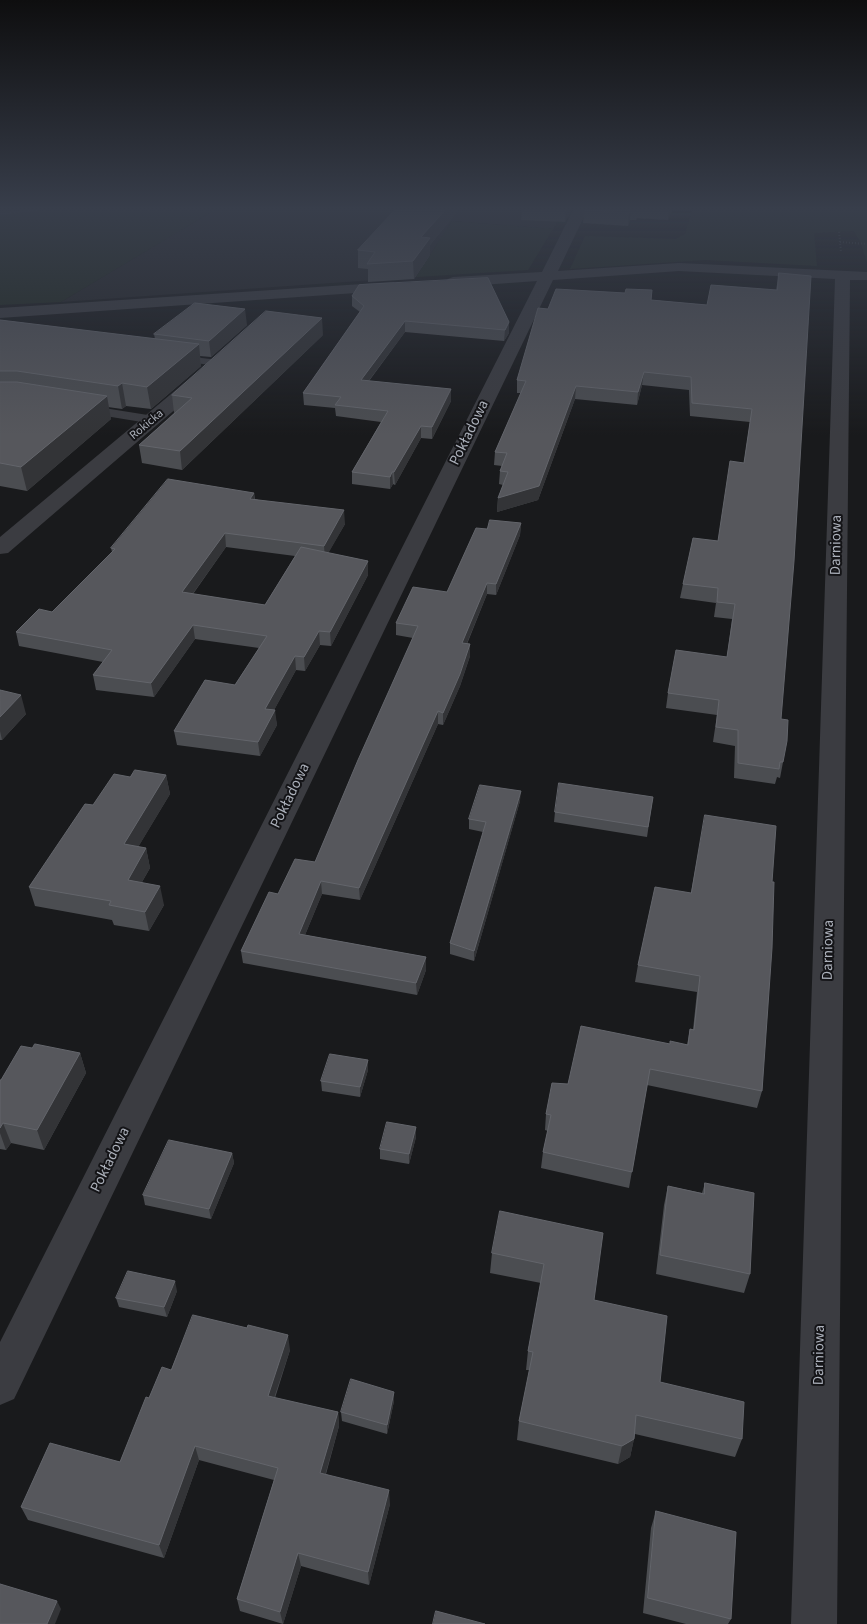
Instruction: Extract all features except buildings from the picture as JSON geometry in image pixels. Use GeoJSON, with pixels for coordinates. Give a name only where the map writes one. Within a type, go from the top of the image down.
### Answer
{"type":"FeatureCollection","features":[{"type":"Feature","properties":{"kind":"street","name":"Pokładowa"},"geometry":{"type":"LineString","coordinates":[[0,1385],[544,284]]}},
{"type":"Feature","properties":{"kind":"street","name":"Darniowa"},"geometry":{"type":"LineString","coordinates":[[814,1624],[855,284]]}},
{"type":"Feature","properties":{"kind":"street"},"geometry":{"type":"LineString","coordinates":[[0,313],[411,285]]}},
{"type":"Feature","properties":{"kind":"street"},"geometry":{"type":"LineString","coordinates":[[271,312],[284,300],[283,294]]}},
{"type":"Feature","properties":{"kind":"street","name":"Rokicka"},"geometry":{"type":"LineString","coordinates":[[0,548],[154,420],[224,358]]}},
{"type":"Feature","properties":{"kind":"lane"},"geometry":{"type":"LineString","coordinates":[[168,356],[224,358]]}},
{"type":"Feature","properties":{"kind":"lane"},"geometry":{"type":"LineString","coordinates":[[69,406],[154,420]]}},
{"type":"Feature","properties":{"kind":"shaded area"},"geometry":{"type":"Polygon","coordinates":[[[0,284],[91,284],[61,302],[0,305],[0,284]]]}},
{"type":"Feature","properties":{"kind":"shaded area"},"geometry":{"type":"Polygon","coordinates":[[[91,284],[320,284],[61,302],[91,284]]]}}]}
